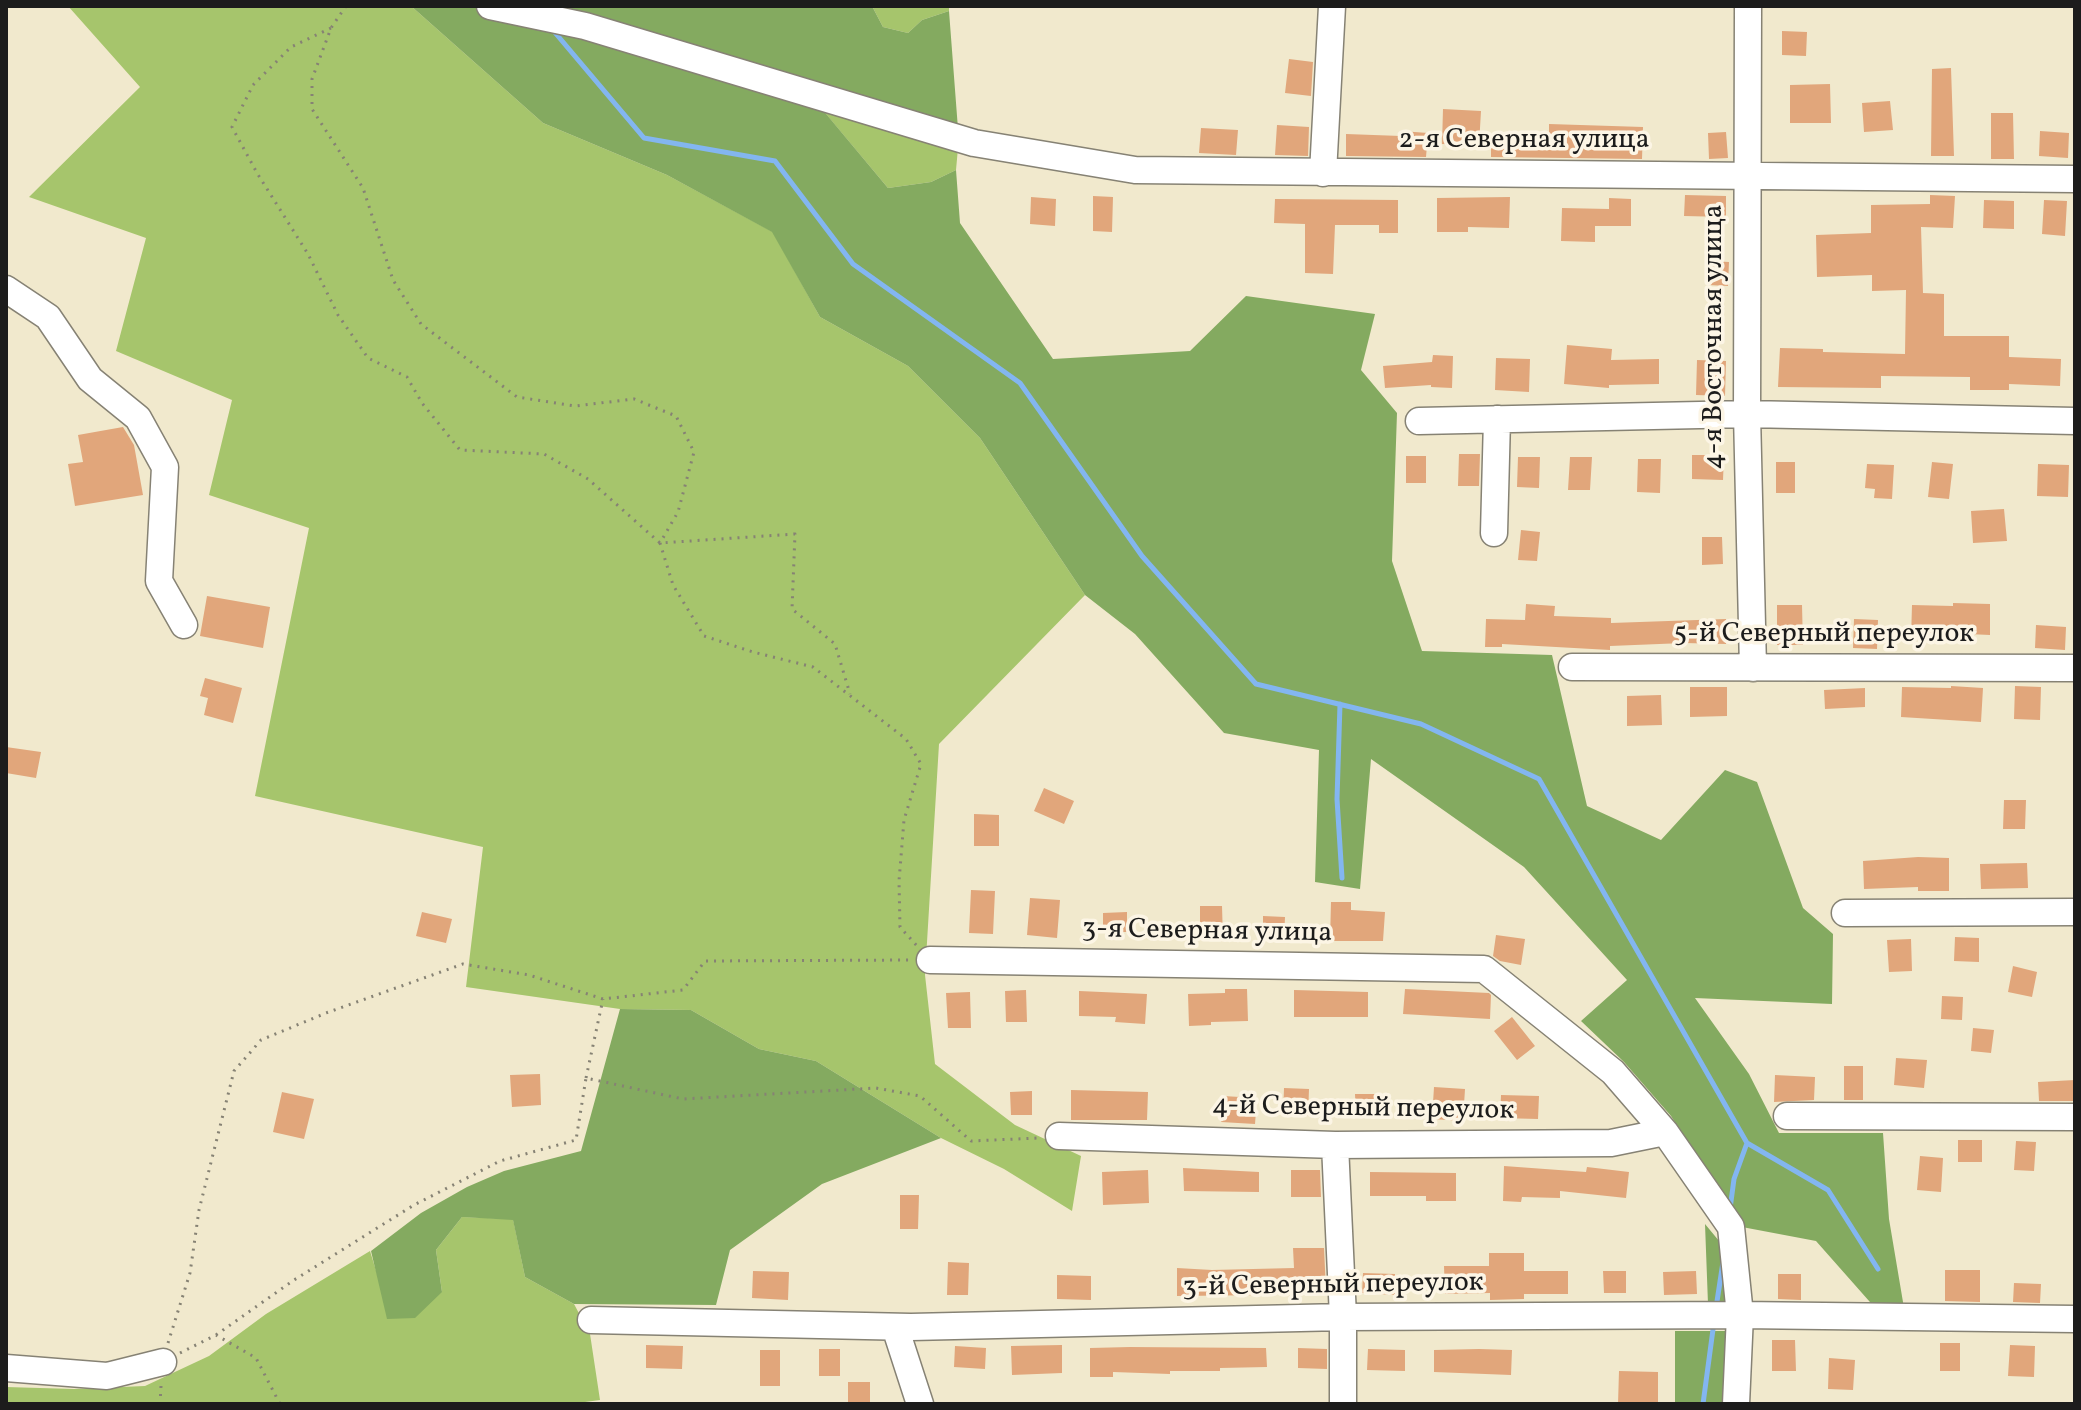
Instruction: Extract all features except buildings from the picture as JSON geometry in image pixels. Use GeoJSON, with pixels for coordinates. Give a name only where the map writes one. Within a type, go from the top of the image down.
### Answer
{"type":"FeatureCollection","features":[{"type":"Feature","properties":{"kind":"street","name":"2-я Северная улица"},"geometry":{"type":"LineString","coordinates":[[490,6],[585,26],[974,143],[1135,170],[2075,179]]}},
{"type":"Feature","properties":{"kind":"street"},"geometry":{"type":"LineString","coordinates":[[1323,173],[1332,6]]}},
{"type":"Feature","properties":{"kind":"street","name":"4-я Восточная улица"},"geometry":{"type":"LineString","coordinates":[[1748,6],[1747,414],[1753,668]]}},
{"type":"Feature","properties":{"kind":"street"},"geometry":{"type":"LineString","coordinates":[[6,289],[48,317],[90,379],[138,418],[165,467],[159,581],[184,625]]}},
{"type":"Feature","properties":{"kind":"street"},"geometry":{"type":"LineString","coordinates":[[1419,421],[1747,414],[2075,421]]}},
{"type":"Feature","properties":{"kind":"street"},"geometry":{"type":"LineString","coordinates":[[1494,533],[1497,419]]}},
{"type":"Feature","properties":{"kind":"street","name":"5-й Северный переулок"},"geometry":{"type":"LineString","coordinates":[[1572,667],[2075,668]]}},
{"type":"Feature","properties":{"kind":"street"},"geometry":{"type":"LineString","coordinates":[[1845,913],[2075,912]]}},
{"type":"Feature","properties":{"kind":"street","name":"3-я Северная улица"},"geometry":{"type":"LineString","coordinates":[[930,960],[1484,969],[1613,1072],[1665,1132]]}},
{"type":"Feature","properties":{"kind":"street"},"geometry":{"type":"LineString","coordinates":[[1787,1116],[2075,1117]]}},
{"type":"Feature","properties":{"kind":"street"},"geometry":{"type":"LineString","coordinates":[[1665,1132],[1731,1227],[1740,1315],[1736,1404]]}},
{"type":"Feature","properties":{"kind":"street","name":"4-й Северный переулок"},"geometry":{"type":"LineString","coordinates":[[1059,1136],[1335,1145],[1611,1143],[1665,1132]]}},
{"type":"Feature","properties":{"kind":"street"},"geometry":{"type":"LineString","coordinates":[[1335,1145],[1343,1317],[1343,1404]]}},
{"type":"Feature","properties":{"kind":"street","name":"3-й Северный переулок"},"geometry":{"type":"LineString","coordinates":[[591,1320],[895,1327],[1343,1317],[1740,1315],[2075,1319]]}},
{"type":"Feature","properties":{"kind":"street"},"geometry":{"type":"LineString","coordinates":[[895,1327],[920,1404]]}},
{"type":"Feature","properties":{"kind":"street"},"geometry":{"type":"LineString","coordinates":[[6,1368],[107,1376],[163,1362]]}},
{"type":"Feature","properties":{"kind":"path"},"geometry":{"type":"LineString","coordinates":[[346,6],[331,28],[312,79],[312,109],[363,188],[393,280],[421,324],[517,397],[575,406],[634,399],[676,416],[694,452],[678,512],[660,543]]}},
{"type":"Feature","properties":{"kind":"path"},"geometry":{"type":"LineString","coordinates":[[331,28],[291,47],[253,85],[232,127],[308,254],[338,315],[368,358],[407,377],[422,403],[460,450],[544,454],[588,479],[660,543],[673,585],[704,636],[813,667],[906,739],[921,764],[904,820],[899,881],[900,927],[930,960]]}},
{"type":"Feature","properties":{"kind":"path"},"geometry":{"type":"LineString","coordinates":[[660,543],[795,534],[792,609],[835,644],[851,696]]}},
{"type":"Feature","properties":{"kind":"path"},"geometry":{"type":"LineString","coordinates":[[163,1362],[190,1273],[199,1210],[234,1071],[261,1040],[463,964],[529,975],[603,999],[683,990],[705,961],[930,960]]}},
{"type":"Feature","properties":{"kind":"path"},"geometry":{"type":"LineString","coordinates":[[163,1362],[216,1335],[294,1280],[414,1205],[500,1161],[576,1140],[603,999]]}},
{"type":"Feature","properties":{"kind":"path"},"geometry":{"type":"LineString","coordinates":[[586,1078],[683,1099],[876,1088],[920,1096],[971,1141],[1059,1136]]}},
{"type":"Feature","properties":{"kind":"path"},"geometry":{"type":"LineString","coordinates":[[216,1335],[256,1358],[280,1404]]}},
{"type":"Feature","properties":{"kind":"green space"},"geometry":{"type":"Polygon","coordinates":[[[68,6],[411,6],[543,123],[667,175],[773,232],[820,317],[908,366],[980,438],[1085,595],[939,744],[925,975],[935,1064],[1015,1125],[1081,1156],[1072,1211],[1004,1169],[941,1138],[816,1061],[759,1049],[691,1010],[620,1009],[466,987],[483,847],[255,796],[309,528],[209,495],[232,400],[116,351],[146,238],[29,197],[140,87],[68,6]]]}},
{"type":"Feature","properties":{"kind":"green space"},"geometry":{"type":"Polygon","coordinates":[[[411,6],[872,6],[883,27],[908,33],[922,20],[949,11],[958,129],[822,109],[888,188],[931,182],[956,170],[960,223],[1053,359],[1190,351],[1246,296],[1375,314],[1361,370],[1397,413],[1392,561],[1422,651],[1552,655],[1587,806],[1661,840],[1725,770],[1757,782],[1803,908],[1833,934],[1832,1004],[1695,998],[1749,1074],[1779,1133],[1883,1133],[1889,1219],[1904,1308],[1877,1310],[1816,1241],[1742,1227],[1671,1116],[1624,1062],[1581,1021],[1627,980],[1524,867],[1371,759],[1360,889],[1315,882],[1319,750],[1224,733],[1135,634],[1085,595],[980,438],[908,366],[820,317],[772,232],[667,175],[543,123],[411,6]]]}},
{"type":"Feature","properties":{"kind":"green space"},"geometry":{"type":"Polygon","coordinates":[[[872,6],[949,6],[949,11],[922,20],[908,33],[883,27],[872,6]]]}},
{"type":"Feature","properties":{"kind":"green space"},"geometry":{"type":"Polygon","coordinates":[[[821,108],[958,148],[956,170],[931,182],[888,188],[821,108]]]}},
{"type":"Feature","properties":{"kind":"green space"},"geometry":{"type":"Polygon","coordinates":[[[620,1009],[691,1010],[759,1049],[816,1061],[941,1138],[822,1184],[730,1250],[716,1305],[574,1304],[525,1277],[513,1220],[462,1217],[436,1250],[442,1292],[415,1318],[387,1319],[371,1251],[421,1213],[467,1187],[504,1171],[581,1151],[620,1009]]]}},
{"type":"Feature","properties":{"kind":"green space"},"geometry":{"type":"Polygon","coordinates":[[[462,1217],[513,1219],[525,1277],[574,1304],[590,1334],[600,1400],[570,1404],[6,1404],[6,1387],[74,1389],[145,1386],[209,1356],[266,1314],[370,1251],[378,1277],[442,1292],[436,1250],[462,1217]]]}},
{"type":"Feature","properties":{"kind":"green space"},"geometry":{"type":"Polygon","coordinates":[[[1705,1224],[1729,1253],[1733,1307],[1708,1304],[1705,1224]]]}},
{"type":"Feature","properties":{"kind":"green space"},"geometry":{"type":"Polygon","coordinates":[[[1675,1331],[1727,1331],[1722,1404],[1675,1404],[1675,1331]]]}},
{"type":"Feature","properties":{"kind":"waterway"},"geometry":{"type":"LineString","coordinates":[[552,29],[644,138],[775,161],[853,264],[1020,383],[1142,556],[1256,684],[1421,724],[1539,779],[1747,1143],[1828,1190],[1878,1269]]}},
{"type":"Feature","properties":{"kind":"waterway"},"geometry":{"type":"LineString","coordinates":[[1340,704],[1337,799],[1342,878]]}},
{"type":"Feature","properties":{"kind":"waterway"},"geometry":{"type":"LineString","coordinates":[[1730,1209],[1734,1179],[1747,1143]]}},
{"type":"Feature","properties":{"kind":"waterway"},"geometry":{"type":"LineString","coordinates":[[1716,1308],[1723,1262]]}},
{"type":"Feature","properties":{"kind":"waterway"},"geometry":{"type":"LineString","coordinates":[[1703,1404],[1714,1322]]}}]}
